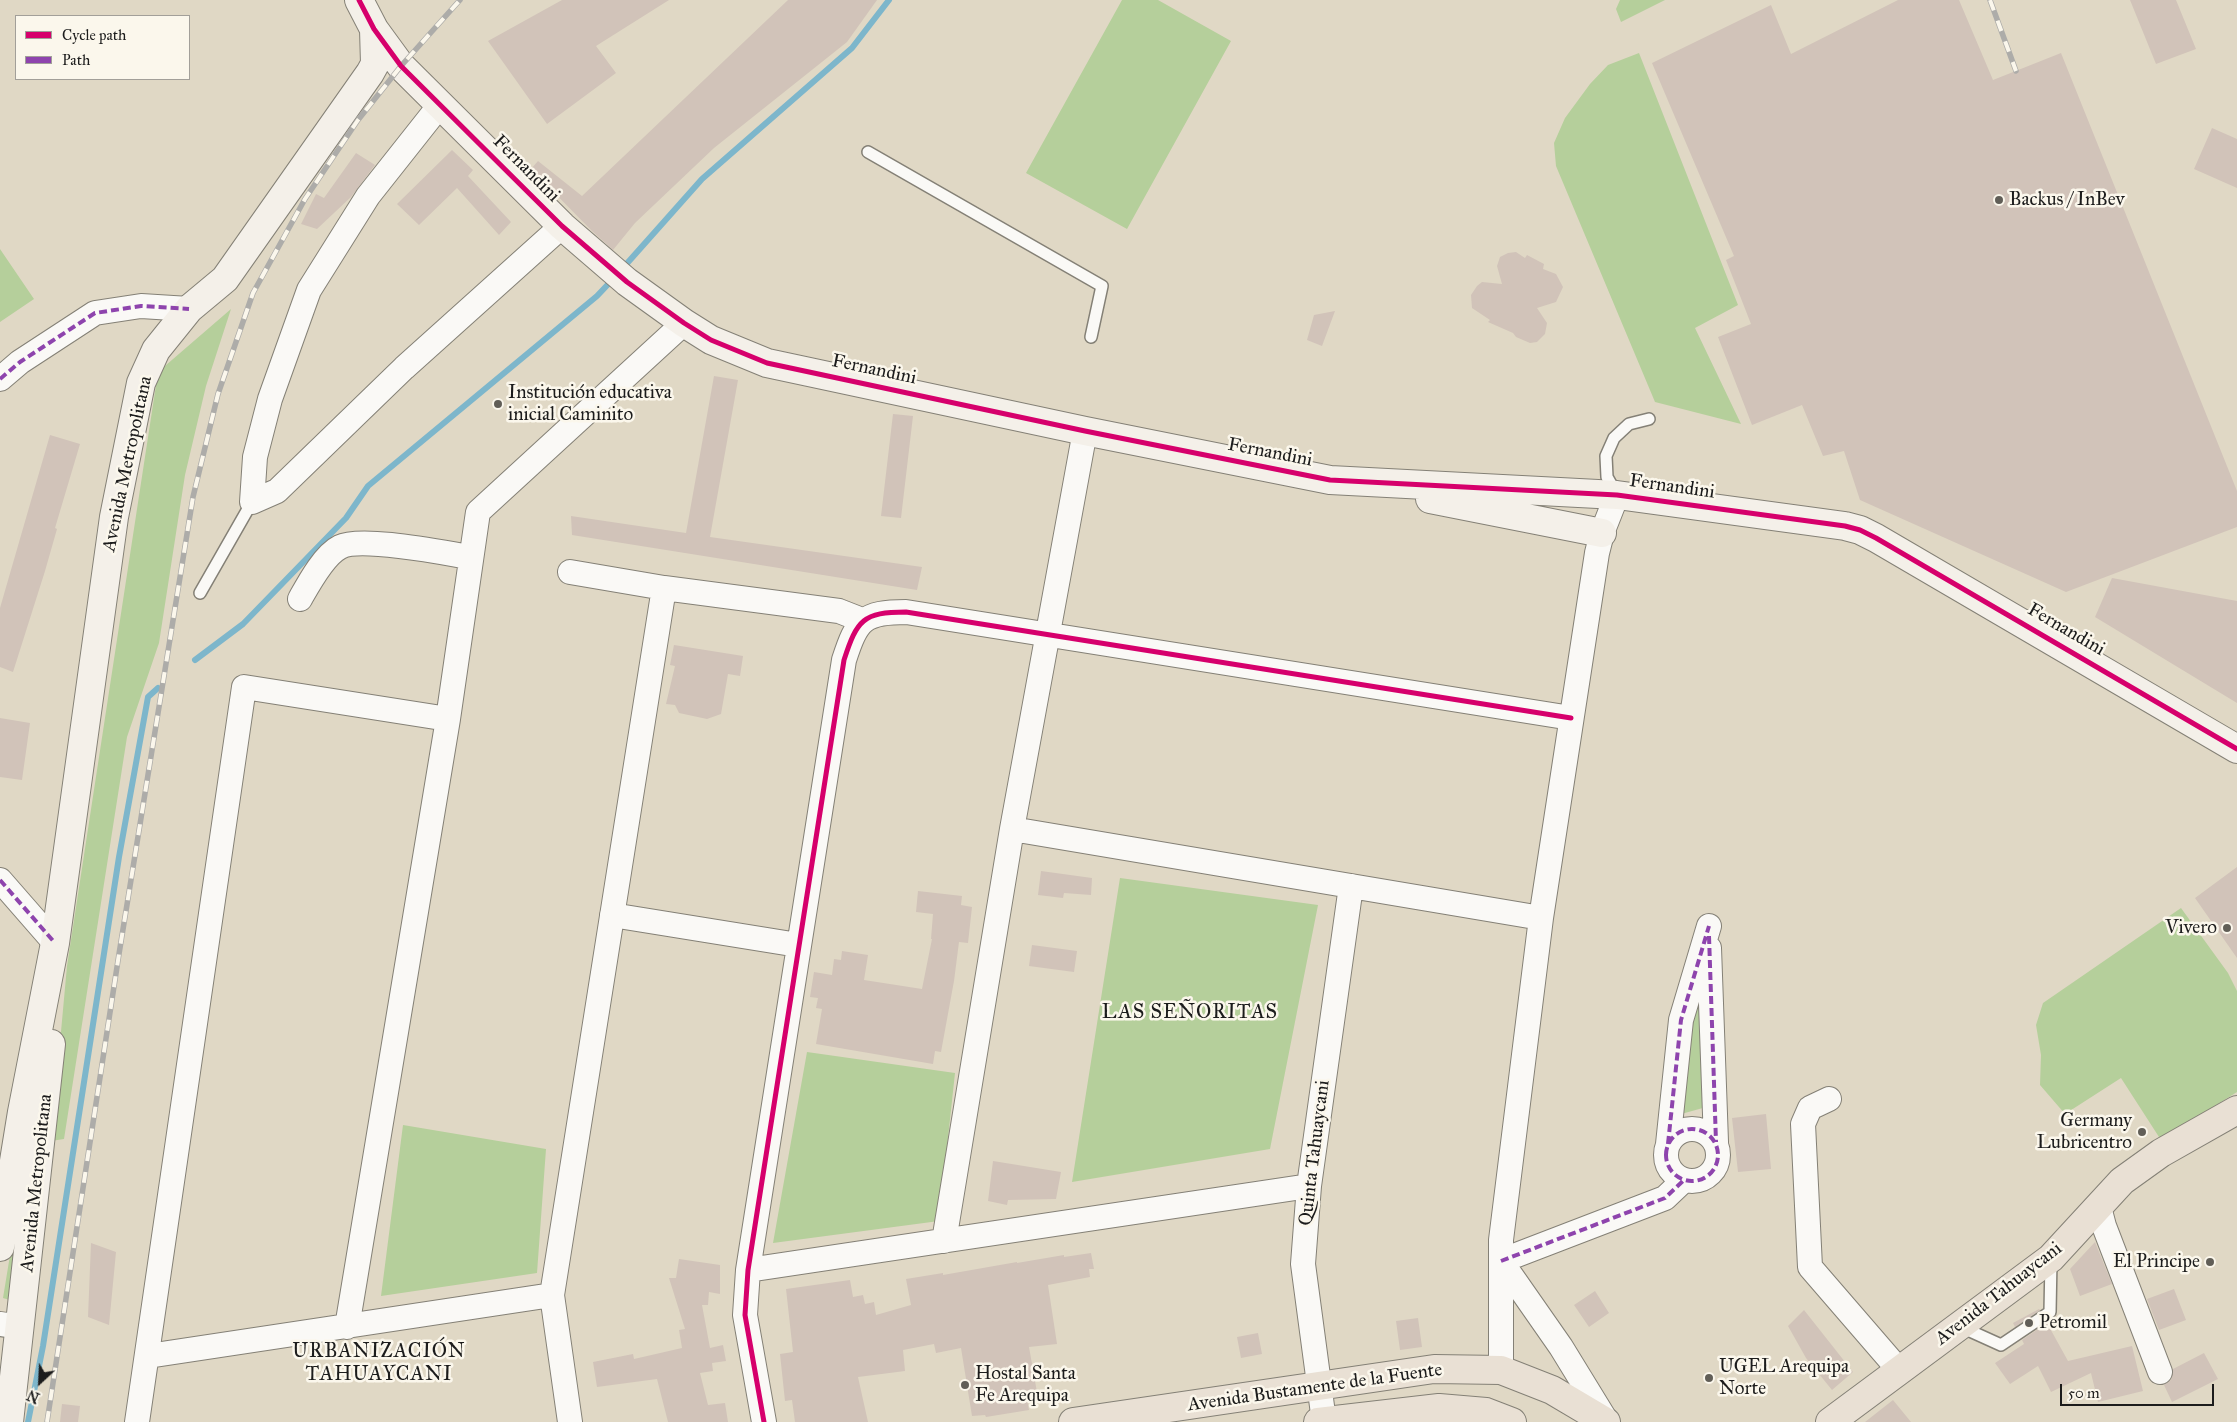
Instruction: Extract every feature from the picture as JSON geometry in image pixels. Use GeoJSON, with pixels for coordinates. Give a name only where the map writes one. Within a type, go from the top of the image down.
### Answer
{"type":"FeatureCollection","features":[{"type":"Feature","properties":{"kind":"main road","name":"Avenida Tahuaycani"},"geometry":{"type":"LineString","coordinates":[[1830,1422],[2051,1258],[2122,1181],[2161,1153],[2237,1110]]}},
{"type":"Feature","properties":{"kind":"main road","name":"Avenida Bustamente de la Fuente"},"geometry":{"type":"LineString","coordinates":[[1073,1422],[1434,1369],[1501,1370],[1552,1390],[1607,1422]]}},
{"type":"Feature","properties":{"kind":"main road","name":"Avenida Bustamente de la Fuente"},"geometry":{"type":"LineString","coordinates":[[1321,1422],[1440,1408],[1486,1412],[1512,1422]]}},
{"type":"Feature","properties":{"kind":"street"},"geometry":{"type":"LineString","coordinates":[[339,0],[354,23],[374,29]]}},
{"type":"Feature","properties":{"kind":"street","name":"Fernandini"},"geometry":{"type":"LineString","coordinates":[[359,0],[374,29],[401,66],[562,226],[627,282],[684,322],[711,340],[767,363],[1085,431],[1330,480],[1617,495],[1845,526],[1860,530],[2237,749]]}},
{"type":"Feature","properties":{"kind":"street","name":"Avenida Metropolitana"},"geometry":{"type":"LineString","coordinates":[[0,1248],[22,1112],[55,943],[114,517],[141,383],[156,350],[189,309],[225,279],[370,73],[375,64],[374,29]]}},
{"type":"Feature","properties":{"kind":"street"},"geometry":{"type":"LineString","coordinates":[[440,105],[368,196],[308,290],[270,399],[255,456],[252,502],[277,491],[404,368],[562,226]]}},
{"type":"Feature","properties":{"kind":"street"},"geometry":{"type":"LineString","coordinates":[[0,379],[20,362],[95,313],[141,306],[189,309]]}},
{"type":"Feature","properties":{"kind":"street"},"geometry":{"type":"LineString","coordinates":[[347,1327],[448,719],[478,512],[684,322]]}},
{"type":"Feature","properties":{"kind":"street"},"geometry":{"type":"LineString","coordinates":[[944,1240],[1012,829],[1085,431]]}},
{"type":"Feature","properties":{"kind":"street"},"geometry":{"type":"LineString","coordinates":[[1330,480],[1602,533]]}},
{"type":"Feature","properties":{"kind":"street"},"geometry":{"type":"LineString","coordinates":[[1501,1370],[1501,1240],[1541,918],[1571,718],[1602,533],[1617,495]]}},
{"type":"Feature","properties":{"kind":"street"},"geometry":{"type":"LineString","coordinates":[[300,599],[319,567],[340,547],[372,543],[470,557]]}},
{"type":"Feature","properties":{"kind":"street"},"geometry":{"type":"LineString","coordinates":[[570,572],[664,588],[839,611],[862,620]]}},
{"type":"Feature","properties":{"kind":"street"},"geometry":{"type":"LineString","coordinates":[[570,1422],[552,1295],[664,588]]}},
{"type":"Feature","properties":{"kind":"street"},"geometry":{"type":"LineString","coordinates":[[764,1422],[745,1315],[748,1270],[844,660],[851,636],[862,620],[882,612],[906,612],[1571,718]]}},
{"type":"Feature","properties":{"kind":"street"},"geometry":{"type":"LineString","coordinates":[[137,1422],[244,687],[448,719]]}},
{"type":"Feature","properties":{"kind":"street"},"geometry":{"type":"LineString","coordinates":[[1012,829],[1541,918]]}},
{"type":"Feature","properties":{"kind":"street"},"geometry":{"type":"LineString","coordinates":[[0,880],[55,943]]}},
{"type":"Feature","properties":{"kind":"street","name":"Quinta Tahuaycani"},"geometry":{"type":"LineString","coordinates":[[1321,1422],[1320,1385],[1303,1264],[1309,1186],[1351,886]]}},
{"type":"Feature","properties":{"kind":"street"},"geometry":{"type":"LineString","coordinates":[[612,915],[798,945]]}},
{"type":"Feature","properties":{"kind":"street"},"geometry":{"type":"LineString","coordinates":[[1709,926],[1716,1142],[1719,1159],[1716,1168],[1710,1175],[1694,1181],[1684,1180],[1676,1176],[1670,1169],[1666,1152],[1681,1020],[1709,926]]}},
{"type":"Feature","properties":{"kind":"street","name":"Avenida Metropolitana"},"geometry":{"type":"LineString","coordinates":[[9,1422],[10,1325],[50,1058],[55,943]]}},
{"type":"Feature","properties":{"kind":"street"},"geometry":{"type":"LineString","coordinates":[[1829,1099],[1810,1108],[1804,1124],[1810,1267],[1899,1370]]}},
{"type":"Feature","properties":{"kind":"street"},"geometry":{"type":"LineString","coordinates":[[1668,1144],[1680,1131],[1687,1129],[1704,1131],[1716,1142]]}},
{"type":"Feature","properties":{"kind":"street"},"geometry":{"type":"LineString","coordinates":[[1501,1261],[1665,1198],[1684,1180]]}},
{"type":"Feature","properties":{"kind":"street"},"geometry":{"type":"LineString","coordinates":[[748,1270],[1309,1186]]}},
{"type":"Feature","properties":{"kind":"street"},"geometry":{"type":"LineString","coordinates":[[2099,1207],[2104,1226],[2160,1372]]}},
{"type":"Feature","properties":{"kind":"street"},"geometry":{"type":"LineString","coordinates":[[1501,1261],[1561,1347],[1607,1422]]}},
{"type":"Feature","properties":{"kind":"street"},"geometry":{"type":"LineString","coordinates":[[148,1356],[552,1295]]}},
{"type":"Feature","properties":{"kind":"lane"},"geometry":{"type":"LineString","coordinates":[[868,152],[1102,286],[1091,337]]}},
{"type":"Feature","properties":{"kind":"lane"},"geometry":{"type":"LineString","coordinates":[[1617,495],[1607,477],[1606,456],[1614,438],[1629,424],[1648,418]]}},
{"type":"Feature","properties":{"kind":"lane"},"geometry":{"type":"LineString","coordinates":[[200,593],[252,502]]}},
{"type":"Feature","properties":{"kind":"lane"},"geometry":{"type":"LineString","coordinates":[[1958,1326],[2001,1345],[2050,1312],[2051,1258]]}},
{"type":"Feature","properties":{"kind":"green space"},"geometry":{"type":"Polygon","coordinates":[[[1122,0],[1158,0],[1231,41],[1127,229],[1026,173],[1122,0]]]}},
{"type":"Feature","properties":{"kind":"green space"},"geometry":{"type":"Polygon","coordinates":[[[1620,0],[1665,0],[1621,22],[1616,9],[1620,0]]]}},
{"type":"Feature","properties":{"kind":"green space"},"geometry":{"type":"Polygon","coordinates":[[[1639,53],[1738,305],[1695,328],[1741,424],[1655,402],[1556,166],[1554,143],[1565,118],[1590,84],[1608,65],[1639,53]]]}},
{"type":"Feature","properties":{"kind":"green space"},"geometry":{"type":"Polygon","coordinates":[[[0,249],[34,299],[0,322],[0,249]]]}},
{"type":"Feature","properties":{"kind":"green space"},"geometry":{"type":"Polygon","coordinates":[[[231,309],[206,386],[185,475],[159,643],[127,737],[64,1139],[51,1141],[67,966],[158,372],[231,309]]]}},
{"type":"Feature","properties":{"kind":"green space"},"geometry":{"type":"Polygon","coordinates":[[[1120,878],[1318,905],[1270,1149],[1072,1182],[1120,878]]]}},
{"type":"Feature","properties":{"kind":"green space"},"geometry":{"type":"Polygon","coordinates":[[[2181,908],[2228,973],[2237,991],[2237,1092],[2158,1142],[2159,1137],[2121,1078],[2065,1114],[2040,1085],[2041,1055],[2036,1025],[2043,1003],[2181,908]]]}},
{"type":"Feature","properties":{"kind":"green space"},"geometry":{"type":"Polygon","coordinates":[[[1703,988],[1710,1106],[1674,1116],[1690,994],[1703,988]]]}},
{"type":"Feature","properties":{"kind":"green space"},"geometry":{"type":"Polygon","coordinates":[[[807,1052],[955,1073],[939,1221],[773,1243],[807,1052]]]}},
{"type":"Feature","properties":{"kind":"green space"},"geometry":{"type":"Polygon","coordinates":[[[38,1084],[13,1301],[3,1298],[38,1084]]]}},
{"type":"Feature","properties":{"kind":"green space"},"geometry":{"type":"Polygon","coordinates":[[[403,1125],[546,1149],[537,1273],[381,1296],[403,1125]]]}},
{"type":"Feature","properties":{"kind":"building"},"geometry":{"type":"Polygon","coordinates":[[[562,0],[669,0],[596,46],[616,73],[547,124],[488,41],[562,0]]]}},
{"type":"Feature","properties":{"kind":"building"},"geometry":{"type":"Polygon","coordinates":[[[788,0],[877,0],[847,42],[714,148],[635,223],[613,250],[531,169],[538,161],[582,196],[788,0]]]}},
{"type":"Feature","properties":{"kind":"building"},"geometry":{"type":"Polygon","coordinates":[[[1898,0],[1959,0],[1993,80],[2061,53],[2237,491],[2237,527],[2066,592],[1860,500],[1844,451],[1823,456],[1802,405],[1752,425],[1718,337],[1751,324],[1726,260],[1734,256],[1652,63],[1771,5],[1791,54],[1898,0]]]}},
{"type":"Feature","properties":{"kind":"building"},"geometry":{"type":"Polygon","coordinates":[[[2130,0],[2176,0],[2196,49],[2156,64],[2130,0]]]}},
{"type":"Feature","properties":{"kind":"building"},"geometry":{"type":"Polygon","coordinates":[[[2212,128],[2237,139],[2237,188],[2194,169],[2212,128]]]}},
{"type":"Feature","properties":{"kind":"building"},"geometry":{"type":"Polygon","coordinates":[[[452,150],[473,170],[468,176],[511,222],[499,235],[457,188],[419,225],[397,204],[452,150]]]}},
{"type":"Feature","properties":{"kind":"building"},"geometry":{"type":"Polygon","coordinates":[[[356,153],[375,165],[351,197],[317,229],[301,224],[316,194],[324,198],[356,153]]]}},
{"type":"Feature","properties":{"kind":"building"},"geometry":{"type":"Polygon","coordinates":[[[1516,252],[1525,258],[1527,255],[1544,264],[1543,269],[1556,274],[1563,287],[1556,302],[1537,308],[1547,323],[1545,334],[1537,342],[1530,343],[1516,337],[1513,333],[1488,322],[1490,320],[1472,308],[1471,295],[1477,286],[1482,282],[1502,284],[1497,266],[1500,257],[1516,252]]]}},
{"type":"Feature","properties":{"kind":"building"},"geometry":{"type":"Polygon","coordinates":[[[1335,311],[1322,346],[1307,340],[1314,315],[1335,311]]]}},
{"type":"Feature","properties":{"kind":"building"},"geometry":{"type":"Polygon","coordinates":[[[714,376],[738,380],[710,537],[922,567],[917,590],[572,535],[571,516],[686,533],[714,376]]]}},
{"type":"Feature","properties":{"kind":"building"},"geometry":{"type":"Polygon","coordinates":[[[893,414],[913,416],[901,518],[881,516],[893,414]]]}},
{"type":"Feature","properties":{"kind":"building"},"geometry":{"type":"Polygon","coordinates":[[[50,435],[80,444],[55,528],[57,529],[45,571],[13,672],[0,667],[0,608],[50,435]]]}},
{"type":"Feature","properties":{"kind":"building"},"geometry":{"type":"Polygon","coordinates":[[[2112,578],[2237,601],[2237,703],[2095,617],[2112,578]]]}},
{"type":"Feature","properties":{"kind":"building"},"geometry":{"type":"Polygon","coordinates":[[[674,645],[743,656],[740,676],[728,674],[721,714],[707,719],[679,713],[675,705],[666,704],[675,666],[670,665],[674,645]]]}},
{"type":"Feature","properties":{"kind":"building"},"geometry":{"type":"Polygon","coordinates":[[[0,718],[30,723],[22,780],[0,777],[0,718]]]}},
{"type":"Feature","properties":{"kind":"building","name":"Vivero"},"geometry":{"type":"Polygon","coordinates":[[[2237,867],[2237,958],[2195,898],[2237,867]]]}},
{"type":"Feature","properties":{"kind":"building"},"geometry":{"type":"Polygon","coordinates":[[[1041,871],[1092,878],[1091,895],[1064,893],[1063,898],[1038,895],[1041,871]]]}},
{"type":"Feature","properties":{"kind":"building"},"geometry":{"type":"Polygon","coordinates":[[[918,891],[962,896],[961,905],[972,907],[968,943],[959,942],[941,1052],[935,1051],[933,1064],[816,1044],[822,1009],[816,1008],[818,998],[810,997],[814,972],[832,975],[834,959],[841,960],[842,951],[868,955],[864,980],[922,989],[932,939],[933,914],[916,912],[918,891]]]}},
{"type":"Feature","properties":{"kind":"building"},"geometry":{"type":"Polygon","coordinates":[[[1032,945],[1077,951],[1074,972],[1029,966],[1032,945]]]}},
{"type":"Feature","properties":{"kind":"building"},"geometry":{"type":"Polygon","coordinates":[[[1766,1114],[1771,1169],[1738,1172],[1732,1118],[1766,1114]]]}},
{"type":"Feature","properties":{"kind":"building"},"geometry":{"type":"Polygon","coordinates":[[[993,1161],[1061,1172],[1056,1199],[1008,1200],[1007,1205],[988,1201],[993,1161]]]}},
{"type":"Feature","properties":{"kind":"building"},"geometry":{"type":"Polygon","coordinates":[[[2095,1242],[2112,1284],[2080,1296],[2070,1269],[2095,1242]]]}},
{"type":"Feature","properties":{"kind":"building"},"geometry":{"type":"Polygon","coordinates":[[[91,1243],[116,1252],[109,1325],[88,1317],[91,1243]]]}},
{"type":"Feature","properties":{"kind":"building"},"geometry":{"type":"Polygon","coordinates":[[[1091,1253],[1094,1269],[1089,1269],[1090,1277],[1048,1285],[1057,1344],[1029,1347],[1038,1398],[1027,1400],[1029,1410],[986,1417],[985,1415],[972,1416],[961,1348],[936,1353],[934,1344],[903,1350],[905,1371],[858,1377],[868,1422],[795,1422],[792,1400],[785,1401],[780,1354],[793,1352],[786,1289],[850,1280],[853,1297],[863,1295],[865,1304],[874,1302],[876,1315],[911,1305],[906,1279],[943,1273],[943,1275],[1064,1255],[1064,1257],[1091,1253]]]}},
{"type":"Feature","properties":{"kind":"building"},"geometry":{"type":"Polygon","coordinates":[[[679,1259],[720,1265],[720,1294],[709,1292],[708,1305],[702,1305],[710,1348],[723,1345],[726,1361],[712,1363],[713,1371],[700,1373],[708,1405],[725,1403],[728,1422],[668,1422],[657,1379],[597,1387],[593,1362],[633,1354],[634,1359],[682,1348],[679,1330],[685,1329],[669,1278],[676,1278],[679,1259]]]}},
{"type":"Feature","properties":{"kind":"building"},"geometry":{"type":"Polygon","coordinates":[[[2174,1289],[2186,1320],[2159,1330],[2147,1299],[2174,1289]]]}},
{"type":"Feature","properties":{"kind":"building"},"geometry":{"type":"Polygon","coordinates":[[[1595,1291],[1609,1313],[1589,1327],[1574,1305],[1595,1291]]]}},
{"type":"Feature","properties":{"kind":"building"},"geometry":{"type":"Polygon","coordinates":[[[1804,1310],[1853,1372],[1832,1390],[1806,1358],[1788,1326],[1804,1310]]]}},
{"type":"Feature","properties":{"kind":"building"},"geometry":{"type":"Polygon","coordinates":[[[2040,1310],[2015,1327],[2013,1323],[2040,1310]]]}},
{"type":"Feature","properties":{"kind":"building"},"geometry":{"type":"Polygon","coordinates":[[[1418,1318],[1422,1347],[1400,1350],[1396,1321],[1418,1318]]]}},
{"type":"Feature","properties":{"kind":"building"},"geometry":{"type":"Polygon","coordinates":[[[2047,1323],[2068,1361],[2132,1346],[2143,1391],[2098,1402],[2091,1373],[2051,1392],[2038,1366],[2010,1384],[1995,1363],[2024,1344],[2022,1340],[2047,1323]]]}},
{"type":"Feature","properties":{"kind":"building"},"geometry":{"type":"Polygon","coordinates":[[[1258,1333],[1262,1354],[1241,1358],[1237,1337],[1258,1333]]]}},
{"type":"Feature","properties":{"kind":"building"},"geometry":{"type":"Polygon","coordinates":[[[2204,1353],[2218,1379],[2172,1402],[2164,1385],[2171,1380],[2173,1369],[2204,1353]]]}},
{"type":"Feature","properties":{"kind":"building"},"geometry":{"type":"Polygon","coordinates":[[[1893,1400],[1911,1422],[1865,1422],[1893,1400]]]}},
{"type":"Feature","properties":{"kind":"building"},"geometry":{"type":"Polygon","coordinates":[[[62,1404],[80,1406],[78,1422],[60,1422],[62,1404]]]}},
{"type":"Feature","properties":{"kind":"waterway"},"geometry":{"type":"LineString","coordinates":[[622,269],[702,179],[852,48],[889,0]]}},
{"type":"Feature","properties":{"kind":"waterway"},"geometry":{"type":"LineString","coordinates":[[195,660],[243,624],[346,518],[368,486],[597,296],[614,278]]}},
{"type":"Feature","properties":{"kind":"waterway"},"geometry":{"type":"LineString","coordinates":[[28,1422],[43,1346],[119,857],[148,697],[158,688]]}},
{"type":"Feature","properties":{"kind":"railway"},"geometry":{"type":"LineString","coordinates":[[47,1422],[119,954],[193,497],[218,394],[253,293],[305,199],[358,120],[401,66],[460,0]]}},
{"type":"Feature","properties":{"kind":"railway"},"geometry":{"type":"LineString","coordinates":[[1990,0],[2016,71]]}},
{"type":"Feature","properties":{"kind":"marked path"},"geometry":{"type":"LineString","coordinates":[[0,379],[20,362],[95,313],[141,306],[189,309]]}},
{"type":"Feature","properties":{"kind":"marked path"},"geometry":{"type":"LineString","coordinates":[[0,880],[55,943]]}},
{"type":"Feature","properties":{"kind":"marked path"},"geometry":{"type":"LineString","coordinates":[[1668,1144],[1681,1020],[1709,926]]}},
{"type":"Feature","properties":{"kind":"marked path"},"geometry":{"type":"LineString","coordinates":[[1709,936],[1716,1142]]}},
{"type":"Feature","properties":{"kind":"marked path"},"geometry":{"type":"LineString","coordinates":[[1687,1129],[1697,1129],[1711,1136],[1718,1150],[1718,1155],[1718,1160],[1711,1174],[1697,1181],[1687,1181],[1677,1177],[1670,1170],[1666,1160],[1666,1150],[1670,1140],[1677,1133],[1687,1129]]}},
{"type":"Feature","properties":{"kind":"marked path"},"geometry":{"type":"LineString","coordinates":[[1501,1261],[1665,1198],[1684,1180]]}},
{"type":"Feature","properties":{"kind":"cycle path"},"geometry":{"type":"LineString","coordinates":[[359,0],[374,29],[401,66],[562,226],[627,282],[684,323],[711,340],[767,363],[1085,431],[1330,480],[1617,495],[1845,526],[1860,530],[1876,538],[2237,749]]}},
{"type":"Feature","properties":{"kind":"cycle path"},"geometry":{"type":"LineString","coordinates":[[764,1422],[745,1315],[748,1270],[844,660],[853,636],[864,621],[880,614],[906,612],[1571,718]]}},
{"type":"Feature","properties":{"kind":"place","name":"Backus / InBev"},"geometry":{"type":"Point","coordinates":[1999,200]}},
{"type":"Feature","properties":{"kind":"place","name":"Institución educativa inicial Caminito"},"geometry":{"type":"Point","coordinates":[498,404]}},
{"type":"Feature","properties":{"kind":"place","name":"Vivero"},"geometry":{"type":"Point","coordinates":[2227,928]}},
{"type":"Feature","properties":{"kind":"place","name":"Germany Lubricentro"},"geometry":{"type":"Point","coordinates":[2142,1132]}},
{"type":"Feature","properties":{"kind":"place","name":"El Principe"},"geometry":{"type":"Point","coordinates":[2210,1262]}},
{"type":"Feature","properties":{"kind":"place","name":"Petromil"},"geometry":{"type":"Point","coordinates":[2029,1323]}},
{"type":"Feature","properties":{"kind":"place","name":"UGEL Arequipa Norte"},"geometry":{"type":"Point","coordinates":[1709,1378]}},
{"type":"Feature","properties":{"kind":"place","name":"Hostal Santa Fe Arequipa"},"geometry":{"type":"Point","coordinates":[965,1385]}},
{"type":"Feature","properties":{"kind":"district","name":"LAS SEÑORITAS"},"geometry":{"type":"Point","coordinates":[1190,1013]}},
{"type":"Feature","properties":{"kind":"district","name":"URBANIZACIÓN TAHUAYCANI"},"geometry":{"type":"Point","coordinates":[379,1364]}}]}
